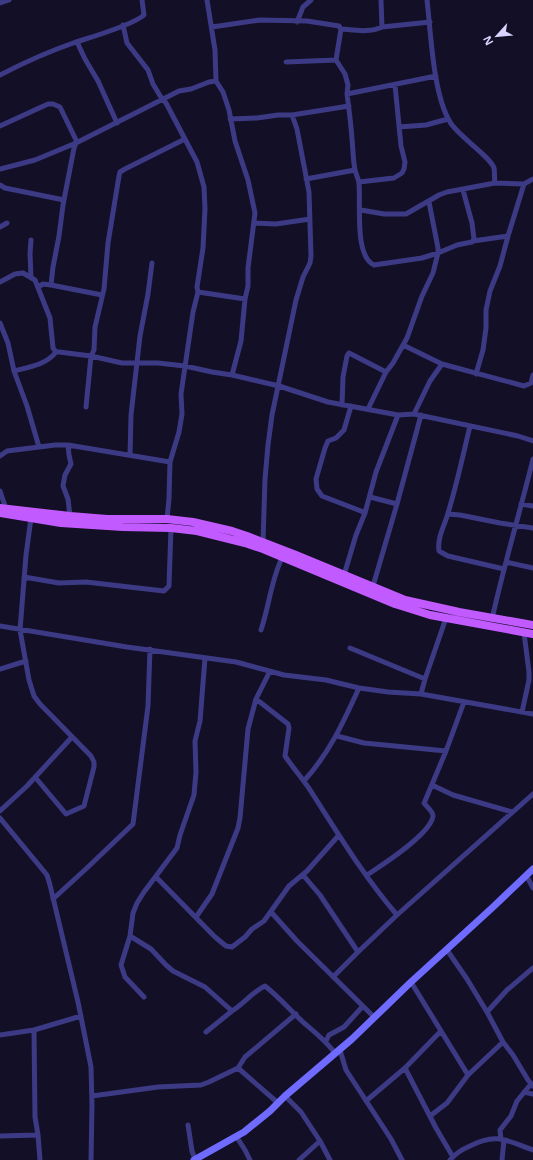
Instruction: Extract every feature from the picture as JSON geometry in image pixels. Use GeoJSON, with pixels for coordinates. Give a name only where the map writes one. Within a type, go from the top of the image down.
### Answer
{"type":"FeatureCollection","features":[{"type":"Feature","properties":{"kind":"main road"},"geometry":{"type":"LineString","coordinates":[[2,510],[107,519],[167,519],[193,522],[232,531],[263,542],[405,600],[492,619],[533,625]]}},
{"type":"Feature","properties":{"kind":"main road"},"geometry":{"type":"LineString","coordinates":[[2,510],[31,518],[61,523],[171,528],[197,531],[245,543],[395,604],[446,618],[533,634]]}},
{"type":"Feature","properties":{"kind":"street"},"geometry":{"type":"LineString","coordinates":[[0,3],[9,0]]}},
{"type":"Feature","properties":{"kind":"street"},"geometry":{"type":"LineString","coordinates":[[0,75],[41,55],[123,25],[144,15],[142,0]]}},
{"type":"Feature","properties":{"kind":"street"},"geometry":{"type":"LineString","coordinates":[[207,0],[215,50],[216,81],[223,92],[228,105],[235,141],[252,196],[254,213],[248,286],[245,299],[241,341],[232,375]]}},
{"type":"Feature","properties":{"kind":"street"},"geometry":{"type":"LineString","coordinates":[[297,22],[303,7],[311,0]]}},
{"type":"Feature","properties":{"kind":"street"},"geometry":{"type":"LineString","coordinates":[[381,0],[382,27]]}},
{"type":"Feature","properties":{"kind":"street"},"geometry":{"type":"LineString","coordinates":[[427,0],[436,76],[442,104],[453,127],[466,141],[484,155],[494,167],[495,183]]}},
{"type":"Feature","properties":{"kind":"street"},"geometry":{"type":"LineString","coordinates":[[212,27],[260,20],[297,22],[307,21],[339,26],[341,29],[361,31],[378,29],[382,27],[430,22]]}},
{"type":"Feature","properties":{"kind":"street"},"geometry":{"type":"LineString","coordinates":[[123,25],[128,43],[148,70],[162,99],[166,103],[197,162],[205,196],[203,248],[197,287],[198,292],[193,312],[181,394],[182,414],[179,432],[170,462],[167,519]]}},
{"type":"Feature","properties":{"kind":"street"},"geometry":{"type":"LineString","coordinates":[[341,29],[336,60],[345,74],[348,85],[347,94],[355,170],[359,182],[361,210],[358,219],[360,235],[366,258],[369,263],[374,265],[402,261],[438,253],[450,247],[473,241],[508,236]]}},
{"type":"Feature","properties":{"kind":"street"},"geometry":{"type":"LineString","coordinates":[[77,42],[98,81],[117,123]]}},
{"type":"Feature","properties":{"kind":"street"},"geometry":{"type":"LineString","coordinates":[[286,62],[336,60]]}},
{"type":"Feature","properties":{"kind":"street"},"geometry":{"type":"LineString","coordinates":[[347,94],[436,76]]}},
{"type":"Feature","properties":{"kind":"street"},"geometry":{"type":"LineString","coordinates":[[0,169],[35,160],[76,143],[180,91],[216,81]]}},
{"type":"Feature","properties":{"kind":"street"},"geometry":{"type":"LineString","coordinates":[[359,182],[389,179],[402,174],[404,169],[405,162],[401,146],[395,85]]}},
{"type":"Feature","properties":{"kind":"street"},"geometry":{"type":"LineString","coordinates":[[0,126],[44,106],[53,104],[60,107],[76,140],[64,200],[51,285]]}},
{"type":"Feature","properties":{"kind":"street"},"geometry":{"type":"LineString","coordinates":[[230,119],[292,115],[349,106]]}},
{"type":"Feature","properties":{"kind":"street"},"geometry":{"type":"LineString","coordinates":[[263,542],[263,509],[272,415],[296,300],[303,277],[310,262],[309,192],[297,129],[292,115]]}},
{"type":"Feature","properties":{"kind":"street"},"geometry":{"type":"LineString","coordinates":[[399,127],[426,125],[448,119]]}},
{"type":"Feature","properties":{"kind":"street"},"geometry":{"type":"LineString","coordinates":[[86,406],[91,356],[94,350],[95,327],[102,295],[108,243],[120,172],[185,139]]}},
{"type":"Feature","properties":{"kind":"street"},"geometry":{"type":"LineString","coordinates":[[306,179],[355,170]]}},
{"type":"Feature","properties":{"kind":"street"},"geometry":{"type":"LineString","coordinates":[[361,210],[384,214],[406,214],[429,202],[438,195],[448,192],[495,183],[524,184],[533,179]]}},
{"type":"Feature","properties":{"kind":"street"},"geometry":{"type":"LineString","coordinates":[[476,374],[483,350],[486,328],[486,310],[490,291],[500,266],[524,184]]}},
{"type":"Feature","properties":{"kind":"street"},"geometry":{"type":"LineString","coordinates":[[0,185],[5,188],[64,200]]}},
{"type":"Feature","properties":{"kind":"street"},"geometry":{"type":"LineString","coordinates":[[463,190],[472,223],[473,241]]}},
{"type":"Feature","properties":{"kind":"street"},"geometry":{"type":"LineString","coordinates":[[368,409],[386,372],[403,345],[432,273],[438,253],[429,202]]}},
{"type":"Feature","properties":{"kind":"street"},"geometry":{"type":"LineString","coordinates":[[254,223],[276,224],[310,219]]}},
{"type":"Feature","properties":{"kind":"street"},"geometry":{"type":"LineString","coordinates":[[0,227],[7,223]]}},
{"type":"Feature","properties":{"kind":"street"},"geometry":{"type":"LineString","coordinates":[[31,240],[31,277]]}},
{"type":"Feature","properties":{"kind":"street"},"geometry":{"type":"LineString","coordinates":[[130,455],[131,415],[140,336],[152,262]]}},
{"type":"Feature","properties":{"kind":"street"},"geometry":{"type":"LineString","coordinates":[[0,282],[15,274],[23,273],[31,277],[38,287],[50,318],[53,348],[56,352]]}},
{"type":"Feature","properties":{"kind":"street"},"geometry":{"type":"LineString","coordinates":[[38,287],[43,284],[51,285],[102,295]]}},
{"type":"Feature","properties":{"kind":"street"},"geometry":{"type":"LineString","coordinates":[[198,292],[245,299]]}},
{"type":"Feature","properties":{"kind":"street"},"geometry":{"type":"LineString","coordinates":[[0,323],[2,334],[29,412],[39,447]]}},
{"type":"Feature","properties":{"kind":"street"},"geometry":{"type":"LineString","coordinates":[[403,345],[442,364],[524,386],[531,383],[533,375]]}},
{"type":"Feature","properties":{"kind":"street"},"geometry":{"type":"LineString","coordinates":[[56,352],[91,356],[122,363],[138,362],[185,366],[279,386],[328,402],[368,409],[375,412],[398,415],[414,414],[518,436],[533,441]]}},
{"type":"Feature","properties":{"kind":"street"},"geometry":{"type":"LineString","coordinates":[[14,371],[40,364],[52,357],[56,352]]}},
{"type":"Feature","properties":{"kind":"street"},"geometry":{"type":"LineString","coordinates":[[342,405],[343,377],[347,356],[350,353],[386,372]]}},
{"type":"Feature","properties":{"kind":"street"},"geometry":{"type":"LineString","coordinates":[[414,414],[430,380],[442,364]]}},
{"type":"Feature","properties":{"kind":"street"},"geometry":{"type":"LineString","coordinates":[[351,406],[344,430],[336,438],[328,441],[325,448],[316,479],[317,489],[322,496],[361,511],[365,514]]}},
{"type":"Feature","properties":{"kind":"street"},"geometry":{"type":"LineString","coordinates":[[344,575],[356,535],[365,514],[376,472],[398,415]]}},
{"type":"Feature","properties":{"kind":"street"},"geometry":{"type":"LineString","coordinates":[[373,586],[397,504],[420,416]]}},
{"type":"Feature","properties":{"kind":"street"},"geometry":{"type":"LineString","coordinates":[[470,426],[448,514],[441,533],[439,551],[448,556],[504,569]]}},
{"type":"Feature","properties":{"kind":"street"},"geometry":{"type":"LineString","coordinates":[[0,456],[7,451],[68,445],[170,462]]}},
{"type":"Feature","properties":{"kind":"street"},"geometry":{"type":"LineString","coordinates":[[68,445],[71,464],[65,475],[63,486],[68,499],[70,516]]}},
{"type":"Feature","properties":{"kind":"street"},"geometry":{"type":"LineString","coordinates":[[492,619],[533,459]]}},
{"type":"Feature","properties":{"kind":"street"},"geometry":{"type":"LineString","coordinates":[[0,491],[2,510]]}},
{"type":"Feature","properties":{"kind":"street"},"geometry":{"type":"LineString","coordinates":[[370,497],[397,504]]}},
{"type":"Feature","properties":{"kind":"street"},"geometry":{"type":"LineString","coordinates":[[521,504],[533,506]]}},
{"type":"Feature","properties":{"kind":"street"},"geometry":{"type":"LineString","coordinates":[[448,514],[533,528]]}},
{"type":"Feature","properties":{"kind":"street"},"geometry":{"type":"LineString","coordinates":[[31,518],[20,630],[29,680],[34,696],[45,711],[91,756],[94,762],[84,806],[66,814],[35,776]]}},
{"type":"Feature","properties":{"kind":"street"},"geometry":{"type":"LineString","coordinates":[[24,577],[59,583],[86,582],[164,591],[169,586],[171,528]]}},
{"type":"Feature","properties":{"kind":"street"},"geometry":{"type":"LineString","coordinates":[[261,630],[277,567],[282,558]]}},
{"type":"Feature","properties":{"kind":"street"},"geometry":{"type":"LineString","coordinates":[[506,562],[533,568]]}},
{"type":"Feature","properties":{"kind":"street"},"geometry":{"type":"LineString","coordinates":[[421,694],[446,618]]}},
{"type":"Feature","properties":{"kind":"street"},"geometry":{"type":"LineString","coordinates":[[0,626],[127,647],[236,662],[284,675],[326,680],[359,688],[421,694],[533,714]]}},
{"type":"Feature","properties":{"kind":"street"},"geometry":{"type":"LineString","coordinates":[[522,712],[529,680],[524,633]]}},
{"type":"Feature","properties":{"kind":"street"},"geometry":{"type":"LineString","coordinates":[[350,648],[425,679]]}},
{"type":"Feature","properties":{"kind":"street"},"geometry":{"type":"LineString","coordinates":[[54,899],[132,824],[148,706],[150,649]]}},
{"type":"Feature","properties":{"kind":"street"},"geometry":{"type":"LineString","coordinates":[[144,998],[131,984],[122,970],[122,960],[130,936],[133,913],[137,903],[177,848],[194,795],[196,772],[195,741],[200,721],[205,658]]}},
{"type":"Feature","properties":{"kind":"street"},"geometry":{"type":"LineString","coordinates":[[0,669],[26,661]]}},
{"type":"Feature","properties":{"kind":"street"},"geometry":{"type":"LineString","coordinates":[[196,917],[212,894],[240,818],[248,729],[256,699],[270,671]]}},
{"type":"Feature","properties":{"kind":"street"},"geometry":{"type":"LineString","coordinates":[[304,781],[337,736],[359,688]]}},
{"type":"Feature","properties":{"kind":"street"},"geometry":{"type":"LineString","coordinates":[[256,699],[289,726],[285,754],[374,887],[397,915]]}},
{"type":"Feature","properties":{"kind":"street"},"geometry":{"type":"LineString","coordinates":[[367,875],[389,861],[428,827],[433,816],[424,803],[446,751],[464,702]]}},
{"type":"Feature","properties":{"kind":"street"},"geometry":{"type":"LineString","coordinates":[[337,736],[364,743],[446,751]]}},
{"type":"Feature","properties":{"kind":"street"},"geometry":{"type":"LineString","coordinates":[[0,811],[72,737]]}},
{"type":"Feature","properties":{"kind":"street"},"geometry":{"type":"LineString","coordinates":[[432,785],[452,795],[512,812]]}},
{"type":"Feature","properties":{"kind":"street"},"geometry":{"type":"LineString","coordinates":[[333,977],[397,915],[533,794]]}},
{"type":"Feature","properties":{"kind":"street"},"geometry":{"type":"LineString","coordinates":[[0,818],[47,875],[54,899],[81,1016],[91,1067],[91,1160]]}},
{"type":"Feature","properties":{"kind":"street"},"geometry":{"type":"LineString","coordinates":[[156,877],[215,937],[229,948],[264,921],[289,886],[303,875],[339,835]]}},
{"type":"Feature","properties":{"kind":"street"},"geometry":{"type":"LineString","coordinates":[[188,1126],[194,1160],[257,1122],[337,1052],[533,869]]}},
{"type":"Feature","properties":{"kind":"street"},"geometry":{"type":"LineString","coordinates":[[303,875],[320,895],[358,952]]}},
{"type":"Feature","properties":{"kind":"street"},"geometry":{"type":"LineString","coordinates":[[526,875],[533,888]]}},
{"type":"Feature","properties":{"kind":"street"},"geometry":{"type":"LineString","coordinates":[[271,912],[297,941],[374,1017]]}},
{"type":"Feature","properties":{"kind":"street"},"geometry":{"type":"LineString","coordinates":[[130,936],[151,949],[173,971],[205,987],[232,1011]]}},
{"type":"Feature","properties":{"kind":"street"},"geometry":{"type":"LineString","coordinates":[[447,950],[467,979],[503,1042],[532,1085],[517,1101],[511,1116],[500,1130],[503,1139],[502,1160]]}},
{"type":"Feature","properties":{"kind":"street"},"geometry":{"type":"LineString","coordinates":[[487,1012],[507,990],[533,968]]}},
{"type":"Feature","properties":{"kind":"street"},"geometry":{"type":"LineString","coordinates":[[411,982],[440,1032],[468,1075]]}},
{"type":"Feature","properties":{"kind":"street"},"geometry":{"type":"LineString","coordinates":[[206,1032],[260,988],[265,986],[337,1052],[346,1070],[391,1139],[402,1160]]}},
{"type":"Feature","properties":{"kind":"street"},"geometry":{"type":"LineString","coordinates":[[326,1041],[329,1035],[344,1027],[363,1006]]}},
{"type":"Feature","properties":{"kind":"street"},"geometry":{"type":"LineString","coordinates":[[92,1096],[209,1082],[238,1068],[245,1057],[279,1030],[296,1014]]}},
{"type":"Feature","properties":{"kind":"street"},"geometry":{"type":"LineString","coordinates":[[0,1035],[34,1030],[81,1016]]}},
{"type":"Feature","properties":{"kind":"street"},"geometry":{"type":"LineString","coordinates":[[34,1030],[35,1117],[40,1160]]}},
{"type":"Feature","properties":{"kind":"street"},"geometry":{"type":"LineString","coordinates":[[366,1101],[405,1068],[440,1032]]}},
{"type":"Feature","properties":{"kind":"street"},"geometry":{"type":"LineString","coordinates":[[430,1116],[447,1103],[468,1075],[503,1042]]}},
{"type":"Feature","properties":{"kind":"street"},"geometry":{"type":"LineString","coordinates":[[238,1068],[278,1103]]}},
{"type":"Feature","properties":{"kind":"street"},"geometry":{"type":"LineString","coordinates":[[405,1068],[451,1158],[464,1149],[484,1139],[493,1138],[503,1139],[533,1150]]}},
{"type":"Feature","properties":{"kind":"street"},"geometry":{"type":"LineString","coordinates":[[524,1092],[533,1094]]}},
{"type":"Feature","properties":{"kind":"street"},"geometry":{"type":"LineString","coordinates":[[285,1096],[301,1112],[320,1141],[330,1160]]}},
{"type":"Feature","properties":{"kind":"street"},"geometry":{"type":"LineString","coordinates":[[0,1136],[38,1135]]}},
{"type":"Feature","properties":{"kind":"street"},"geometry":{"type":"LineString","coordinates":[[236,1136],[250,1160]]}},
{"type":"Feature","properties":{"kind":"street"},"geometry":{"type":"LineString","coordinates":[[299,1160],[320,1141]]}}]}
